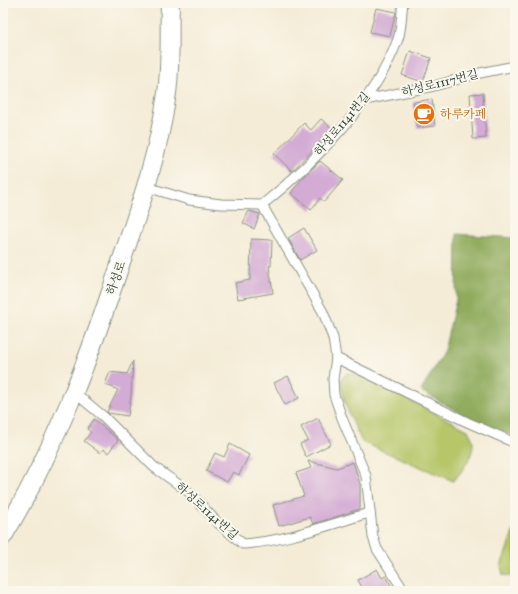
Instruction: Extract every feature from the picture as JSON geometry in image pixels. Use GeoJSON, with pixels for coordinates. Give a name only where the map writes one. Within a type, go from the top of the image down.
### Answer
{"type":"FeatureCollection","features":[{"type":"Feature","properties":{"kind":"street","name":"하성로"},"geometry":{"type":"LineString","coordinates":[[3,536],[39,473],[74,392],[108,302],[147,187],[162,123],[167,92],[170,3]]}},
{"type":"Feature","properties":{"kind":"lane","name":"하성로1141번길"},"geometry":{"type":"LineString","coordinates":[[262,205],[298,174],[366,100],[390,58],[398,38],[403,3]]}},
{"type":"Feature","properties":{"kind":"lane","name":"하성로1117번길"},"geometry":{"type":"LineString","coordinates":[[366,100],[434,86],[480,73],[515,66]]}},
{"type":"Feature","properties":{"kind":"lane"},"geometry":{"type":"LineString","coordinates":[[147,187],[189,200],[221,204],[262,205],[323,312],[333,338],[336,358],[333,379],[334,395],[366,476],[369,513],[373,537],[377,549],[404,591]]}},
{"type":"Feature","properties":{"kind":"lane"},"geometry":{"type":"LineString","coordinates":[[336,358],[467,422],[515,443]]}},
{"type":"Feature","properties":{"kind":"lane","name":"하성로1141번길"},"geometry":{"type":"LineString","coordinates":[[74,392],[104,417],[154,467],[189,492],[222,526],[243,544],[261,542],[316,529],[369,513]]}},
{"type":"Feature","properties":{"kind":"green space"},"geometry":{"type":"Polygon","coordinates":[[[457,234],[515,238],[515,437],[462,414],[421,391],[444,351],[456,300],[457,234]]]}},
{"type":"Feature","properties":{"kind":"green space"},"geometry":{"type":"Polygon","coordinates":[[[347,373],[357,374],[468,430],[473,440],[472,453],[464,468],[453,481],[362,442],[343,396],[341,379],[347,373]]]}},
{"type":"Feature","properties":{"kind":"green space"},"geometry":{"type":"Polygon","coordinates":[[[515,527],[515,577],[503,575],[501,566],[515,527]]]}},
{"type":"Feature","properties":{"kind":"building"},"geometry":{"type":"Polygon","coordinates":[[[376,8],[396,12],[390,36],[370,32],[376,8]]]}},
{"type":"Feature","properties":{"kind":"building"},"geometry":{"type":"Polygon","coordinates":[[[410,51],[431,58],[423,82],[402,75],[410,51]]]}},
{"type":"Feature","properties":{"kind":"building"},"geometry":{"type":"Polygon","coordinates":[[[483,93],[486,138],[473,139],[470,94],[483,93]]]}},
{"type":"Feature","properties":{"kind":"building","name":"하루카페"},"geometry":{"type":"Polygon","coordinates":[[[432,99],[435,126],[417,128],[413,102],[432,99]]]}},
{"type":"Feature","properties":{"kind":"building"},"geometry":{"type":"Polygon","coordinates":[[[321,119],[333,129],[292,171],[274,154],[304,123],[311,130],[321,119]]]}},
{"type":"Feature","properties":{"kind":"building"},"geometry":{"type":"Polygon","coordinates":[[[320,161],[343,180],[324,202],[320,198],[311,210],[291,193],[301,180],[320,161]]]}},
{"type":"Feature","properties":{"kind":"building"},"geometry":{"type":"Polygon","coordinates":[[[249,211],[260,214],[254,229],[243,223],[249,211]]]}},
{"type":"Feature","properties":{"kind":"building"},"geometry":{"type":"Polygon","coordinates":[[[304,228],[317,250],[300,260],[288,238],[304,228]]]}},
{"type":"Feature","properties":{"kind":"building"},"geometry":{"type":"Polygon","coordinates":[[[251,239],[272,240],[271,266],[269,266],[273,293],[238,299],[235,283],[250,280],[251,239]]]}},
{"type":"Feature","properties":{"kind":"building"},"geometry":{"type":"Polygon","coordinates":[[[133,361],[128,416],[108,413],[107,412],[118,390],[105,384],[110,372],[127,374],[133,361]]]}},
{"type":"Feature","properties":{"kind":"building"},"geometry":{"type":"Polygon","coordinates":[[[288,376],[299,398],[285,405],[274,383],[288,376]]]}},
{"type":"Feature","properties":{"kind":"building"},"geometry":{"type":"Polygon","coordinates":[[[318,418],[331,444],[306,457],[300,444],[308,440],[301,427],[318,418]]]}},
{"type":"Feature","properties":{"kind":"building"},"geometry":{"type":"Polygon","coordinates":[[[94,419],[118,440],[108,453],[103,449],[100,453],[84,441],[91,432],[87,429],[94,419]]]}},
{"type":"Feature","properties":{"kind":"building"},"geometry":{"type":"Polygon","coordinates":[[[230,444],[249,455],[239,475],[233,472],[227,482],[206,471],[215,453],[224,457],[230,444]]]}},
{"type":"Feature","properties":{"kind":"building"},"geometry":{"type":"Polygon","coordinates":[[[308,461],[337,468],[353,462],[360,484],[360,509],[313,524],[310,517],[279,526],[273,505],[304,496],[296,473],[311,468],[308,461]]]}},
{"type":"Feature","properties":{"kind":"building"},"geometry":{"type":"Polygon","coordinates":[[[377,569],[382,578],[386,576],[394,591],[364,591],[358,580],[377,569]]]}},
{"type":"Feature","properties":{"kind":"place","name":"하루카페"},"geometry":{"type":"Point","coordinates":[424,114]}}]}
